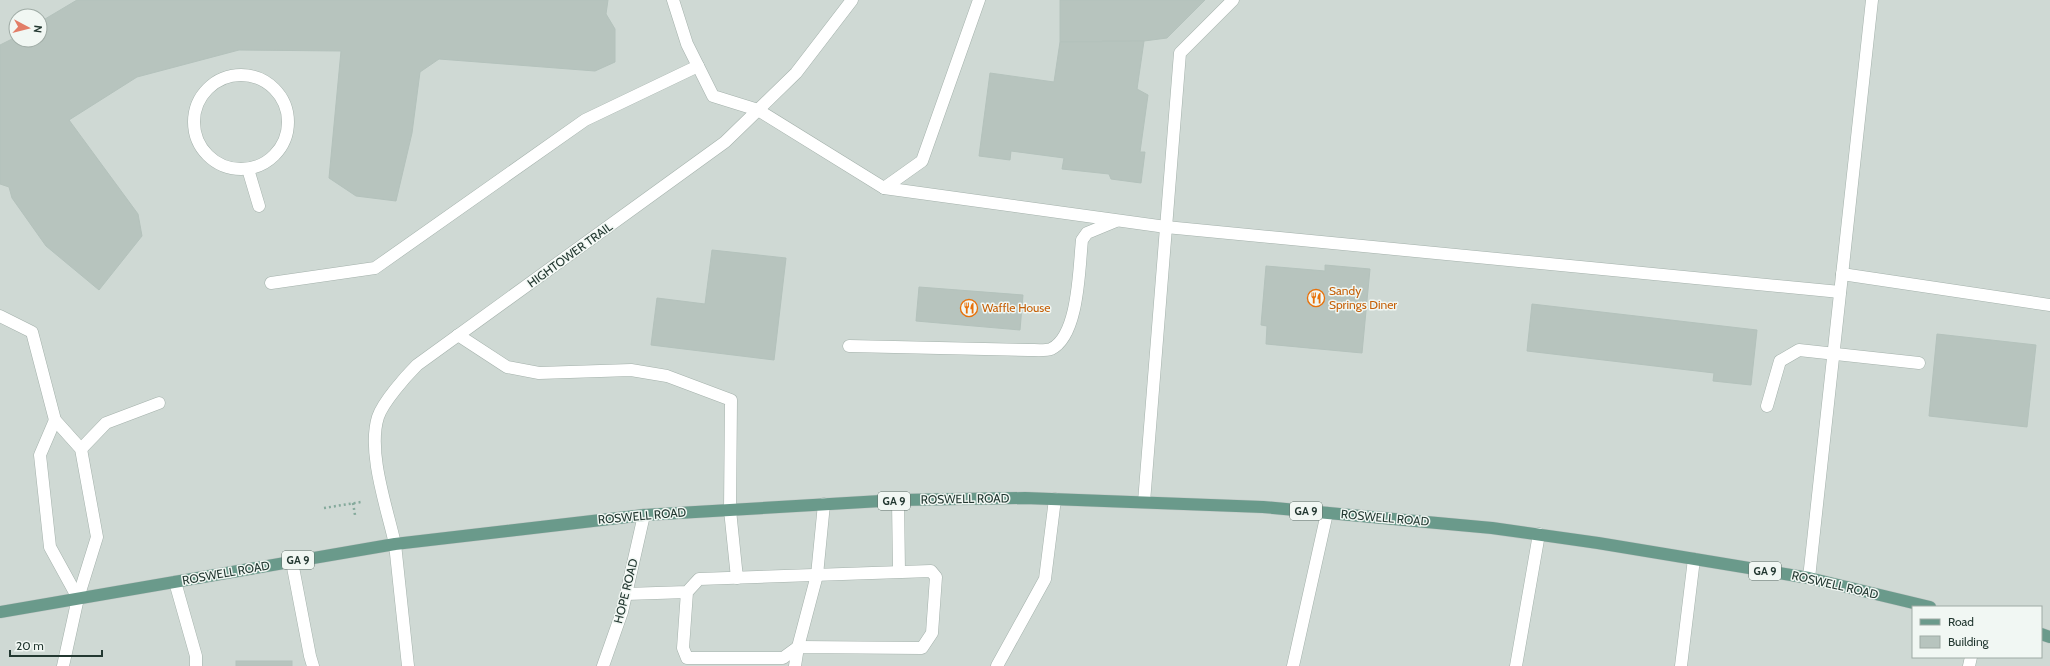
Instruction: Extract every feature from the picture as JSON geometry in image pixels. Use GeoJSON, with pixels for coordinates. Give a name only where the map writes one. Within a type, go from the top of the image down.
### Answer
{"type":"FeatureCollection","features":[{"type":"Feature","properties":{"kind":"main road","name":"ROSWELL ROAD"},"geometry":{"type":"LineString","coordinates":[[0,612],[395,544],[644,515],[898,500],[1055,499],[1263,507],[1539,534],[1809,578],[1926,606]]}},
{"type":"Feature","properties":{"kind":"street"},"geometry":{"type":"LineString","coordinates":[[673,0],[687,44],[713,96],[758,110],[884,188],[1166,227],[1840,292]]}},
{"type":"Feature","properties":{"kind":"street","name":"HIGHTOWER TRAIL"},"geometry":{"type":"LineString","coordinates":[[408,666],[395,544],[374,452],[378,416],[401,381],[417,365],[725,142],[796,73],[852,0]]}},
{"type":"Feature","properties":{"kind":"street"},"geometry":{"type":"LineString","coordinates":[[884,188],[922,161],[979,0]]}},
{"type":"Feature","properties":{"kind":"street"},"geometry":{"type":"LineString","coordinates":[[1144,502],[1180,53],[1233,0]]}},
{"type":"Feature","properties":{"kind":"street"},"geometry":{"type":"LineString","coordinates":[[1809,578],[1872,0]]}},
{"type":"Feature","properties":{"kind":"street"},"geometry":{"type":"LineString","coordinates":[[271,283],[375,268],[585,120],[698,66]]}},
{"type":"Feature","properties":{"kind":"street"},"geometry":{"type":"LineString","coordinates":[[234,74],[249,74],[263,79],[275,88],[284,100],[288,114],[288,129],[284,143],[274,156],[262,164],[248,169],[232,169],[212,159],[204,152],[196,137],[193,120],[197,104],[205,90],[218,80],[234,74]]}},
{"type":"Feature","properties":{"kind":"street"},"geometry":{"type":"LineString","coordinates":[[248,169],[260,206]]}},
{"type":"Feature","properties":{"kind":"street"},"geometry":{"type":"LineString","coordinates":[[849,346],[1029,350],[1051,349],[1065,336],[1074,314],[1082,240],[1087,234],[1118,220]]}},
{"type":"Feature","properties":{"kind":"street"},"geometry":{"type":"LineString","coordinates":[[1842,274],[2050,305]]}},
{"type":"Feature","properties":{"kind":"street"},"geometry":{"type":"LineString","coordinates":[[0,316],[32,332],[55,420],[81,449],[97,537],[78,598],[63,666]]}},
{"type":"Feature","properties":{"kind":"street"},"geometry":{"type":"LineString","coordinates":[[458,335],[507,366],[539,374],[631,370],[667,376],[731,400],[730,510],[737,578]]}},
{"type":"Feature","properties":{"kind":"street"},"geometry":{"type":"LineString","coordinates":[[1767,406],[1780,361],[1799,350],[1919,363]]}},
{"type":"Feature","properties":{"kind":"street"},"geometry":{"type":"LineString","coordinates":[[81,449],[106,423],[158,403]]}},
{"type":"Feature","properties":{"kind":"street"},"geometry":{"type":"LineString","coordinates":[[55,420],[40,455],[50,547],[78,598]]}},
{"type":"Feature","properties":{"kind":"street"},"geometry":{"type":"LineString","coordinates":[[997,666],[1045,579],[1055,499]]}},
{"type":"Feature","properties":{"kind":"street"},"geometry":{"type":"LineString","coordinates":[[898,500],[899,571]]}},
{"type":"Feature","properties":{"kind":"street"},"geometry":{"type":"LineString","coordinates":[[795,666],[798,647],[817,574],[824,504]]}},
{"type":"Feature","properties":{"kind":"street"},"geometry":{"type":"LineString","coordinates":[[1293,666],[1327,513]]}},
{"type":"Feature","properties":{"kind":"street","name":"HOPE ROAD"},"geometry":{"type":"LineString","coordinates":[[603,666],[622,612],[644,515]]}},
{"type":"Feature","properties":{"kind":"street"},"geometry":{"type":"LineString","coordinates":[[1516,666],[1539,534]]}},
{"type":"Feature","properties":{"kind":"street"},"geometry":{"type":"LineString","coordinates":[[1681,666],[1694,559]]}},
{"type":"Feature","properties":{"kind":"street"},"geometry":{"type":"LineString","coordinates":[[292,562],[310,656],[314,666]]}},
{"type":"Feature","properties":{"kind":"street"},"geometry":{"type":"LineString","coordinates":[[931,570],[936,578],[932,633],[922,648],[798,647],[784,658],[687,658],[683,648],[687,592],[699,579],[899,571],[931,570]]}},
{"type":"Feature","properties":{"kind":"street"},"geometry":{"type":"LineString","coordinates":[[175,582],[196,656],[196,666]]}},
{"type":"Feature","properties":{"kind":"street"},"geometry":{"type":"LineString","coordinates":[[626,594],[687,592]]}},
{"type":"Feature","properties":{"kind":"path"},"geometry":{"type":"LineString","coordinates":[[324,508],[364,501]]}},
{"type":"Feature","properties":{"kind":"path"},"geometry":{"type":"LineString","coordinates":[[353,503],[356,515]]}},
{"type":"Feature","properties":{"kind":"shaded area"},"geometry":{"type":"Polygon","coordinates":[[[0,0],[2050,0],[2050,666],[0,666],[0,0]]]}},
{"type":"Feature","properties":{"kind":"building"},"geometry":{"type":"Polygon","coordinates":[[[77,0],[608,0],[606,14],[615,29],[615,62],[595,71],[439,59],[420,72],[412,133],[396,201],[356,196],[329,178],[341,51],[239,50],[137,77],[69,120],[138,214],[142,236],[99,290],[46,246],[12,198],[9,187],[0,184],[0,45],[8,41],[8,48],[48,48],[48,17],[77,0]]]}},
{"type":"Feature","properties":{"kind":"building"},"geometry":{"type":"Polygon","coordinates":[[[1060,0],[1205,0],[1167,38],[1144,41],[1060,42],[1060,0]]]}},
{"type":"Feature","properties":{"kind":"building"},"geometry":{"type":"Polygon","coordinates":[[[1144,41],[1137,89],[1148,95],[1140,152],[1145,152],[1141,183],[1111,179],[1109,174],[1062,169],[1064,158],[1011,151],[1010,160],[979,156],[990,73],[1054,82],[1060,42],[1144,41]]]}},
{"type":"Feature","properties":{"kind":"building"},"geometry":{"type":"Polygon","coordinates":[[[712,250],[786,258],[774,360],[651,345],[657,298],[705,304],[712,250]]]}},
{"type":"Feature","properties":{"kind":"building","name":"Sandy Springs Diner"},"geometry":{"type":"Polygon","coordinates":[[[1325,265],[1370,269],[1362,353],[1266,344],[1267,326],[1261,325],[1266,266],[1325,271],[1325,265]]]}},
{"type":"Feature","properties":{"kind":"building","name":"Waffle House"},"geometry":{"type":"Polygon","coordinates":[[[919,287],[1023,295],[1020,330],[916,321],[919,287]]]}},
{"type":"Feature","properties":{"kind":"building"},"geometry":{"type":"Polygon","coordinates":[[[1532,304],[1757,330],[1751,385],[1713,381],[1714,373],[1527,351],[1532,304]]]}},
{"type":"Feature","properties":{"kind":"building"},"geometry":{"type":"Polygon","coordinates":[[[1937,334],[2036,345],[2027,427],[1929,416],[1937,334]]]}},
{"type":"Feature","properties":{"kind":"building"},"geometry":{"type":"Polygon","coordinates":[[[236,661],[292,661],[292,666],[236,666],[236,661]]]}},
{"type":"Feature","properties":{"kind":"place","name":"Sandy Springs Diner"},"geometry":{"type":"Point","coordinates":[1316,298]}},
{"type":"Feature","properties":{"kind":"place","name":"Waffle House"},"geometry":{"type":"Point","coordinates":[969,308]}}]}
